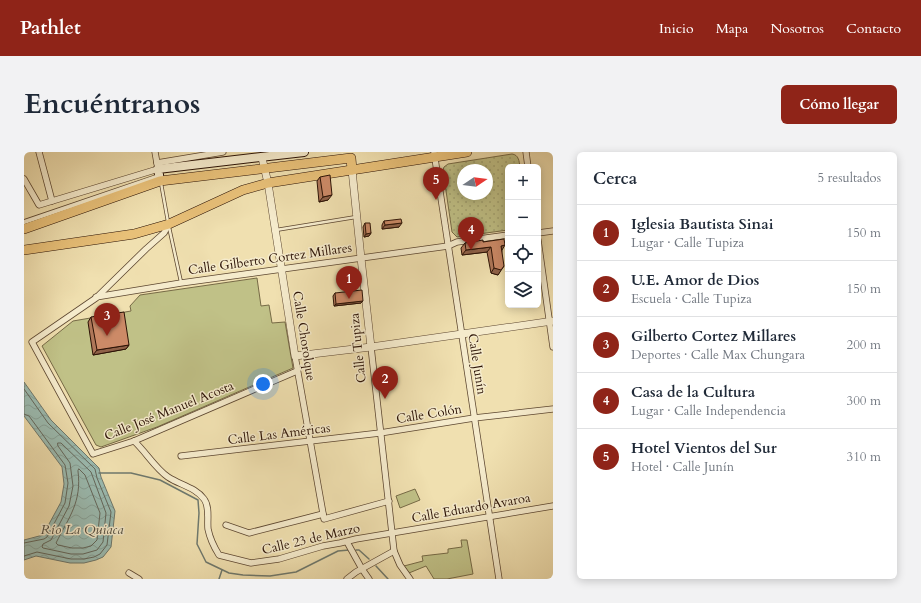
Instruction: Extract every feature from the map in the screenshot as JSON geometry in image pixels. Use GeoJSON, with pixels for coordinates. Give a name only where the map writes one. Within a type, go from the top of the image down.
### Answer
{"type":"FeatureCollection","features":[{"type":"Feature","properties":{"kind":"highway"},"geometry":{"type":"LineString","coordinates":[[24,250],[134,234],[168,224],[243,190],[268,183],[352,170],[434,154],[467,152]]}},
{"type":"Feature","properties":{"kind":"highway","name":"Calle Tupiza"},"geometry":{"type":"LineString","coordinates":[[265,168],[351,158],[352,170]]}},
{"type":"Feature","properties":{"kind":"highway"},"geometry":{"type":"LineString","coordinates":[[24,229],[159,172],[265,168]]}},
{"type":"Feature","properties":{"kind":"main road"},"geometry":{"type":"LineString","coordinates":[[159,172],[261,155],[304,152]]}},
{"type":"Feature","properties":{"kind":"street"},"geometry":{"type":"LineString","coordinates":[[40,152],[52,201]]}},
{"type":"Feature","properties":{"kind":"street"},"geometry":{"type":"LineString","coordinates":[[155,152],[159,172]]}},
{"type":"Feature","properties":{"kind":"street"},"geometry":{"type":"LineString","coordinates":[[24,179],[39,205],[159,172],[223,152]]}},
{"type":"Feature","properties":{"kind":"street"},"geometry":{"type":"LineString","coordinates":[[526,152],[528,164]]}},
{"type":"Feature","properties":{"kind":"street","name":"Calle Junín"},"geometry":{"type":"LineString","coordinates":[[434,154],[499,579]]}},
{"type":"Feature","properties":{"kind":"street","name":"Calle Chorolque"},"geometry":{"type":"LineString","coordinates":[[261,155],[268,183],[274,230],[297,371],[324,516]]}},
{"type":"Feature","properties":{"kind":"street","name":"Calle Tupiza"},"geometry":{"type":"LineString","coordinates":[[352,170],[360,258],[394,551],[400,566],[410,579]]}},
{"type":"Feature","properties":{"kind":"street"},"geometry":{"type":"LineString","coordinates":[[24,222],[159,172]]}},
{"type":"Feature","properties":{"kind":"street"},"geometry":{"type":"LineString","coordinates":[[96,298],[164,233],[168,224]]}},
{"type":"Feature","properties":{"kind":"street"},"geometry":{"type":"LineString","coordinates":[[541,233],[553,231]]}},
{"type":"Feature","properties":{"kind":"street","name":"Calle Gilberto Cortez Millares"},"geometry":{"type":"LineString","coordinates":[[96,298],[181,283],[448,246],[457,242],[505,235]]}},
{"type":"Feature","properties":{"kind":"street"},"geometry":{"type":"LineString","coordinates":[[541,259],[551,321],[553,347]]}},
{"type":"Feature","properties":{"kind":"street","name":"Calle José Manuel Acosta"},"geometry":{"type":"LineString","coordinates":[[96,298],[32,342],[93,454],[134,441],[297,371]]}},
{"type":"Feature","properties":{"kind":"street"},"geometry":{"type":"LineString","coordinates":[[295,356],[461,335],[551,321]]}},
{"type":"Feature","properties":{"kind":"street","name":"Calle Colón"},"geometry":{"type":"LineString","coordinates":[[380,433],[474,418],[553,410]]}},
{"type":"Feature","properties":{"kind":"street","name":"Calle Las Américas"},"geometry":{"type":"LineString","coordinates":[[181,456],[380,433]]}},
{"type":"Feature","properties":{"kind":"street","name":"Calle 23 de Marzo"},"geometry":{"type":"LineString","coordinates":[[134,441],[167,476],[179,483],[189,486],[205,500],[208,507],[207,519],[210,538],[219,555],[251,563],[279,559],[322,546],[393,533]]}},
{"type":"Feature","properties":{"kind":"street"},"geometry":{"type":"LineString","coordinates":[[226,525],[248,533],[389,501]]}},
{"type":"Feature","properties":{"kind":"street","name":"Calle Eduardo Avaroa"},"geometry":{"type":"LineString","coordinates":[[393,533],[553,506]]}},
{"type":"Feature","properties":{"kind":"street"},"geometry":{"type":"LineString","coordinates":[[347,542],[369,579]]}},
{"type":"Feature","properties":{"kind":"street"},"geometry":{"type":"LineString","coordinates":[[347,579],[394,551]]}},
{"type":"Feature","properties":{"kind":"street"},"geometry":{"type":"LineString","coordinates":[[129,572],[139,579]]}},
{"type":"Feature","properties":{"kind":"lane"},"geometry":{"type":"LineString","coordinates":[[159,172],[168,224],[181,283]]}},
{"type":"Feature","properties":{"kind":"lane"},"geometry":{"type":"LineString","coordinates":[[274,230],[356,217]]}},
{"type":"Feature","properties":{"kind":"green space"},"geometry":{"type":"Polygon","coordinates":[[[512,154],[517,157],[520,164],[505,164],[505,230],[457,237],[452,232],[443,170],[448,164],[512,154]]]}},
{"type":"Feature","properties":{"kind":"green space"},"geometry":{"type":"Polygon","coordinates":[[[257,278],[261,306],[269,305],[272,323],[285,322],[293,368],[157,427],[101,447],[96,445],[42,346],[73,321],[131,311],[130,306],[140,295],[257,278]]]}},
{"type":"Feature","properties":{"kind":"green space"},"geometry":{"type":"Polygon","coordinates":[[[415,489],[420,500],[400,508],[396,496],[415,489]]]}},
{"type":"Feature","properties":{"kind":"green space"},"geometry":{"type":"Polygon","coordinates":[[[461,540],[467,540],[473,574],[447,579],[434,579],[426,566],[409,573],[404,566],[423,561],[422,556],[448,553],[448,549],[462,547],[461,540]]]}},
{"type":"Feature","properties":{"kind":"water","name":"Río La Quiaca"},"geometry":{"type":"Polygon","coordinates":[[[24,382],[51,420],[99,468],[101,477],[115,511],[111,547],[103,557],[96,560],[84,563],[70,563],[36,556],[24,560],[24,540],[43,535],[61,502],[64,484],[62,467],[24,416],[24,382]]]}},
{"type":"Feature","properties":{"kind":"building"},"geometry":{"type":"Polygon","coordinates":[[[330,175],[332,195],[323,197],[320,177],[330,175]]]}},
{"type":"Feature","properties":{"kind":"building"},"geometry":{"type":"Polygon","coordinates":[[[401,219],[402,223],[385,225],[384,221],[401,219]]]}},
{"type":"Feature","properties":{"kind":"building"},"geometry":{"type":"Polygon","coordinates":[[[365,223],[370,223],[371,233],[366,234],[365,223]]]}},
{"type":"Feature","properties":{"kind":"building"},"geometry":{"type":"Polygon","coordinates":[[[504,239],[505,245],[501,246],[504,266],[501,270],[494,268],[491,247],[466,250],[465,243],[483,240],[483,242],[504,239]]]}},
{"type":"Feature","properties":{"kind":"building"},"geometry":{"type":"Polygon","coordinates":[[[362,290],[363,301],[336,304],[335,293],[362,290]]]}},
{"type":"Feature","properties":{"kind":"building"},"geometry":{"type":"Polygon","coordinates":[[[124,312],[129,345],[97,350],[91,317],[124,312]]]}},
{"type":"Feature","properties":{"kind":"waterway"},"geometry":{"type":"LineString","coordinates":[[99,473],[131,473],[160,480],[198,500],[199,513],[197,544],[206,562],[229,573],[270,576],[296,572],[338,551],[349,550]]}},
{"type":"Feature","properties":{"kind":"waterway"},"geometry":{"type":"LineString","coordinates":[[356,550],[359,550],[369,559]]}},
{"type":"Feature","properties":{"kind":"waterway"},"geometry":{"type":"LineString","coordinates":[[376,566],[388,579]]}},
{"type":"Feature","properties":{"kind":"waterway"},"geometry":{"type":"LineString","coordinates":[[219,579],[222,570]]}},
{"type":"Feature","properties":{"kind":"place","name":"Hotel Vientos del Sur"},"geometry":{"type":"Point","coordinates":[436,200]}},
{"type":"Feature","properties":{"kind":"place","name":"Casa de la Cultura"},"geometry":{"type":"Point","coordinates":[471,250]}},
{"type":"Feature","properties":{"kind":"place","name":"Iglesia Bautista Sinai"},"geometry":{"type":"Point","coordinates":[349,299]}},
{"type":"Feature","properties":{"kind":"place","name":"Gilberto Cortez Millares"},"geometry":{"type":"Point","coordinates":[107,336]}},
{"type":"Feature","properties":{"kind":"place","name":"U.E. Amor de Dios"},"geometry":{"type":"Point","coordinates":[385,399]}}]}
